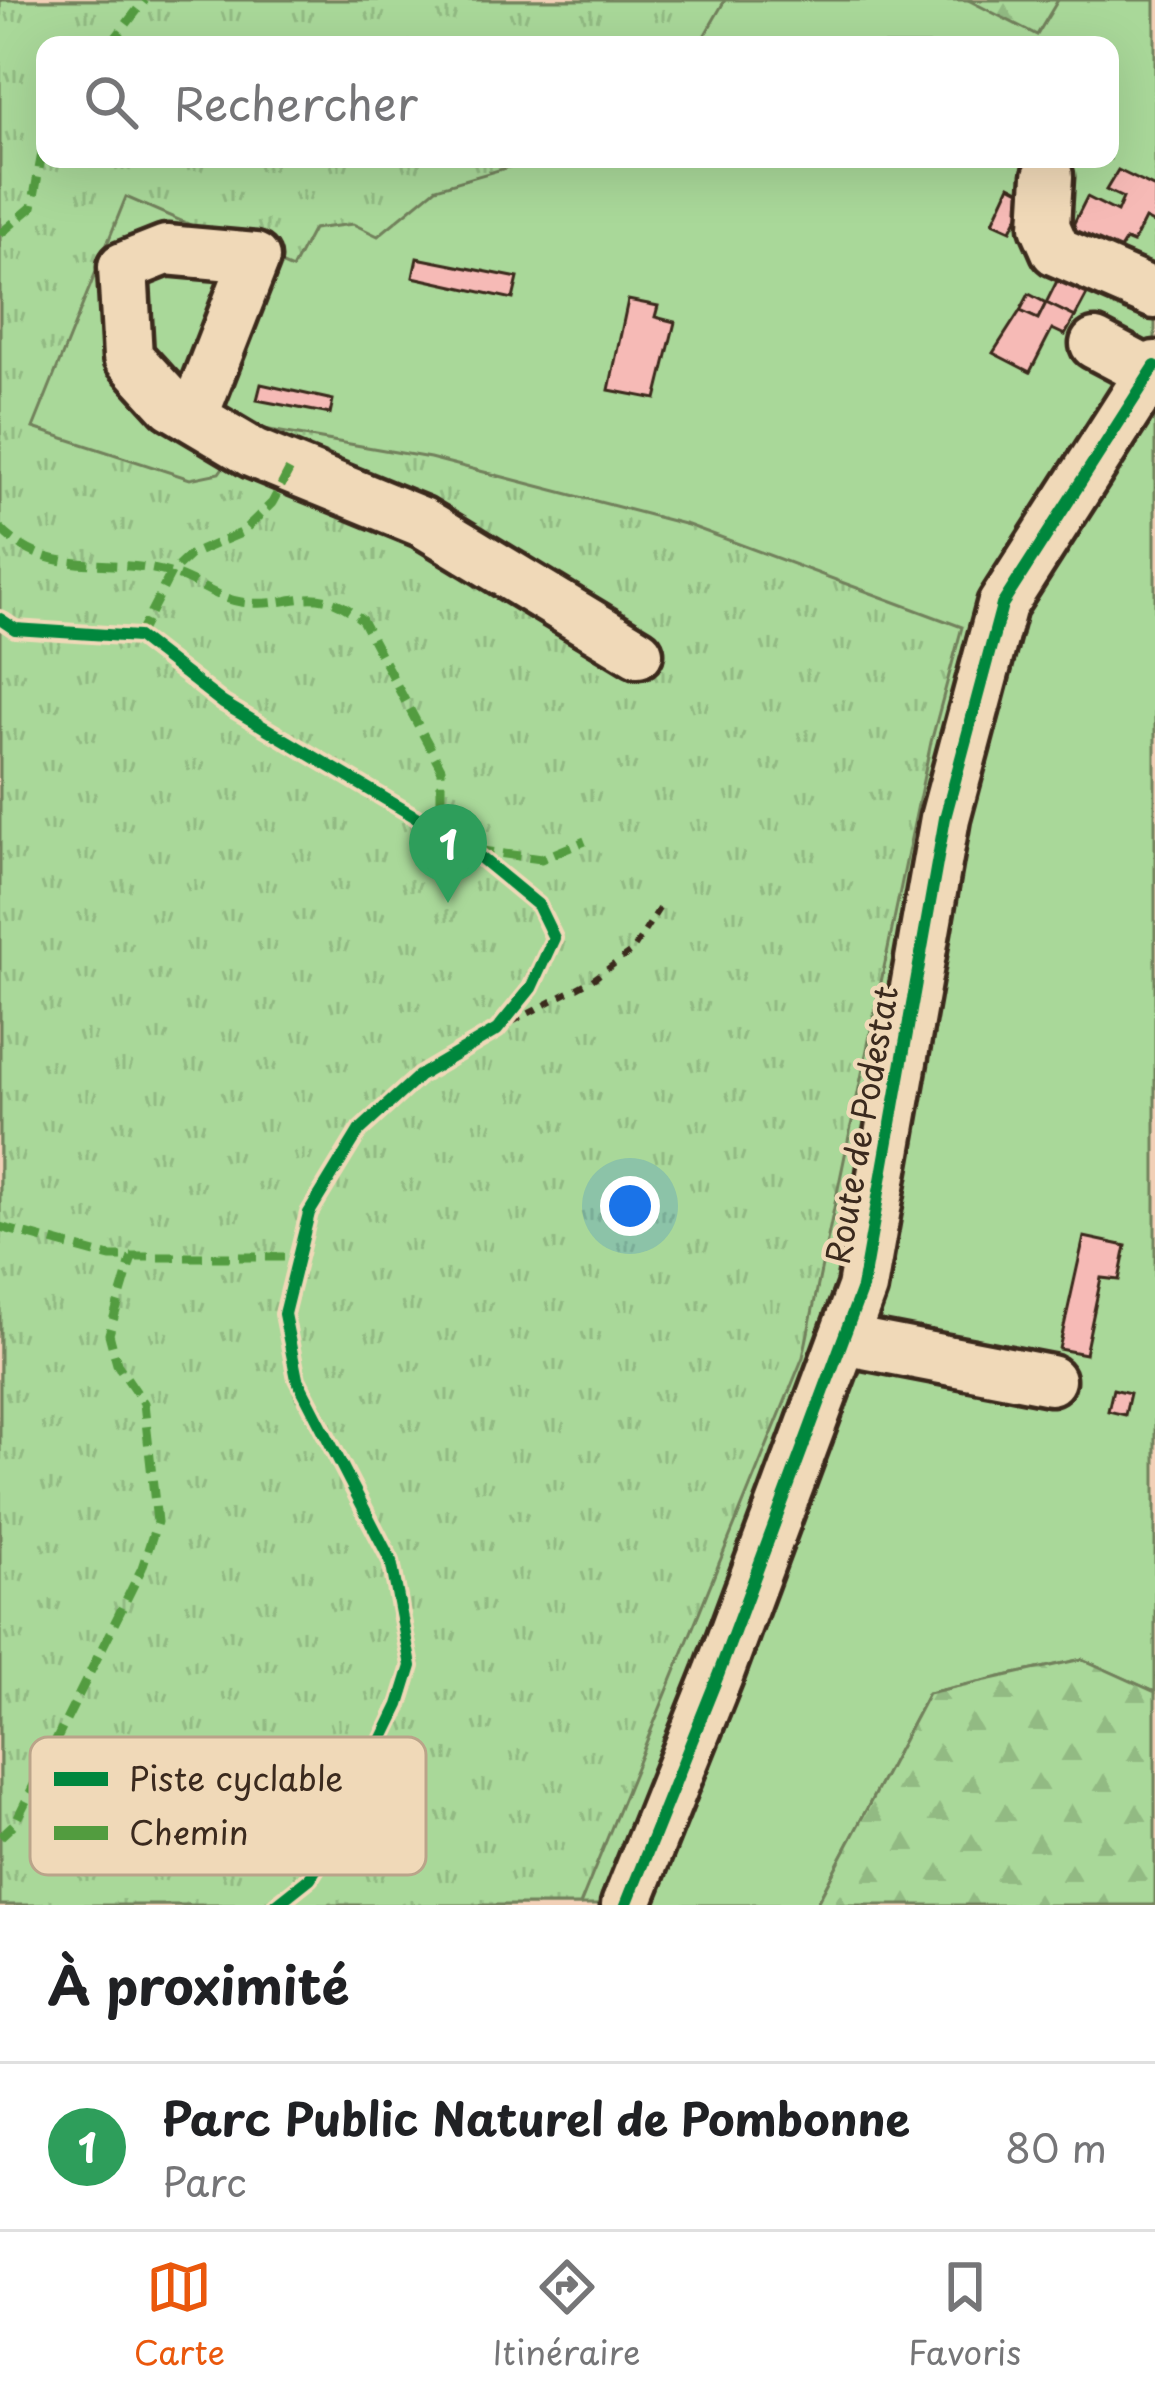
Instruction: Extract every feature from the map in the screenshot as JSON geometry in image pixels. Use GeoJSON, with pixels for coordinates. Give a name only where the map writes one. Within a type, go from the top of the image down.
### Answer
{"type":"FeatureCollection","features":[{"type":"Feature","properties":{"kind":"street"},"geometry":{"type":"LineString","coordinates":[[1048,176],[1045,226],[1056,251],[1155,294]]}},
{"type":"Feature","properties":{"kind":"street"},"geometry":{"type":"LineString","coordinates":[[1095,344],[1153,369]]}},
{"type":"Feature","properties":{"kind":"street","name":"Route de Podestat"},"geometry":{"type":"LineString","coordinates":[[626,1905],[719,1673],[862,1288],[945,818],[1002,605],[1153,369]]}},
{"type":"Feature","properties":{"kind":"street"},"geometry":{"type":"LineString","coordinates":[[193,418],[253,453],[422,522],[638,652]]}},
{"type":"Feature","properties":{"kind":"street"},"geometry":{"type":"LineString","coordinates":[[843,1340],[1050,1380]]}},
{"type":"Feature","properties":{"kind":"path"},"geometry":{"type":"LineString","coordinates":[[497,1030],[592,980],[632,951],[662,904]]}},
{"type":"Feature","properties":{"kind":"green space"},"geometry":{"type":"Polygon","coordinates":[[[0,0],[1155,0],[1155,1692],[1082,1659],[928,1693],[816,1905],[0,1905],[0,0]]]}},
{"type":"Feature","properties":{"kind":"green space"},"geometry":{"type":"Polygon","coordinates":[[[0,0],[725,0],[704,36],[36,36],[36,168],[506,168],[436,188],[378,236],[353,224],[313,229],[292,269],[126,197],[33,428],[190,479],[219,473],[252,427],[430,458],[688,525],[962,627],[931,742],[803,1357],[580,1905],[0,1905],[0,0]]]}},
{"type":"Feature","properties":{"kind":"green space"},"geometry":{"type":"Polygon","coordinates":[[[968,0],[1058,0],[1037,35],[968,0]]]}},
{"type":"Feature","properties":{"kind":"green space"},"geometry":{"type":"Polygon","coordinates":[[[1082,1659],[1155,1692],[1155,1905],[816,1905],[928,1693],[1082,1659]]]}},
{"type":"Feature","properties":{"kind":"building"},"geometry":{"type":"Polygon","coordinates":[[[1118,170],[1155,188],[1155,224],[1145,219],[1133,243],[1126,240],[1114,259],[1068,235],[1087,197],[1117,212],[1123,198],[1106,190],[1118,170]]]}},
{"type":"Feature","properties":{"kind":"building"},"geometry":{"type":"Polygon","coordinates":[[[1010,185],[1029,195],[1011,230],[993,222],[1010,185]]]}},
{"type":"Feature","properties":{"kind":"building"},"geometry":{"type":"Polygon","coordinates":[[[417,258],[518,278],[513,299],[413,277],[417,258]]]}},
{"type":"Feature","properties":{"kind":"building"},"geometry":{"type":"Polygon","coordinates":[[[1062,271],[1091,287],[1075,317],[1046,303],[1062,271]]]}},
{"type":"Feature","properties":{"kind":"building"},"geometry":{"type":"Polygon","coordinates":[[[1029,294],[1046,303],[1038,319],[1020,311],[1029,294]]]}},
{"type":"Feature","properties":{"kind":"building"},"geometry":{"type":"Polygon","coordinates":[[[628,300],[658,306],[655,317],[675,322],[656,399],[609,390],[628,300]]]}},
{"type":"Feature","properties":{"kind":"building"},"geometry":{"type":"Polygon","coordinates":[[[1046,303],[1075,317],[1065,335],[1052,329],[1030,372],[993,353],[1020,311],[1038,319],[1046,303]]]}},
{"type":"Feature","properties":{"kind":"building"},"geometry":{"type":"Polygon","coordinates":[[[261,384],[333,400],[330,414],[257,400],[261,384]]]}},
{"type":"Feature","properties":{"kind":"building"},"geometry":{"type":"Polygon","coordinates":[[[1084,1237],[1126,1246],[1119,1280],[1101,1278],[1085,1354],[1059,1349],[1084,1237]]]}},
{"type":"Feature","properties":{"kind":"building"},"geometry":{"type":"Polygon","coordinates":[[[1113,1389],[1130,1393],[1125,1415],[1108,1411],[1113,1389]]]}},
{"type":"Feature","properties":{"kind":"marked path"},"geometry":{"type":"LineString","coordinates":[[117,36],[145,0]]}},
{"type":"Feature","properties":{"kind":"marked path"},"geometry":{"type":"LineString","coordinates":[[0,234],[32,207],[39,168]]}},
{"type":"Feature","properties":{"kind":"marked path"},"geometry":{"type":"LineString","coordinates":[[138,637],[171,573],[190,555],[241,533],[272,503],[291,467]]}},
{"type":"Feature","properties":{"kind":"marked path"},"geometry":{"type":"LineString","coordinates":[[0,528],[19,544],[61,561],[150,568],[241,602],[316,598],[345,607],[362,620],[441,768],[441,833]]}},
{"type":"Feature","properties":{"kind":"marked path"},"geometry":{"type":"LineString","coordinates":[[475,850],[541,859],[585,841]]}},
{"type":"Feature","properties":{"kind":"marked path"},"geometry":{"type":"LineString","coordinates":[[0,1227],[110,1257],[298,1257]]}},
{"type":"Feature","properties":{"kind":"marked path"},"geometry":{"type":"LineString","coordinates":[[58,1737],[142,1568],[157,1522],[144,1403],[117,1364],[109,1334],[132,1257]]}},
{"type":"Feature","properties":{"kind":"marked path"},"geometry":{"type":"LineString","coordinates":[[0,1837],[15,1823],[30,1793]]}},
{"type":"Feature","properties":{"kind":"cycle path"},"geometry":{"type":"LineString","coordinates":[[626,1905],[719,1673],[862,1288],[945,818],[1002,605],[1155,366]]}},
{"type":"Feature","properties":{"kind":"cycle path"},"geometry":{"type":"LineString","coordinates":[[0,619],[15,629],[138,637],[223,703],[470,849],[538,905],[554,938],[531,988],[497,1030],[419,1076],[359,1131],[309,1213],[284,1314],[297,1379],[391,1561],[411,1666],[383,1737]]}},
{"type":"Feature","properties":{"kind":"cycle path"},"geometry":{"type":"LineString","coordinates":[[276,1905],[312,1875]]}},
{"type":"Feature","properties":{"kind":"place","name":"Parc Public Naturel de Pombonne"},"geometry":{"type":"Point","coordinates":[448,903]}}]}
